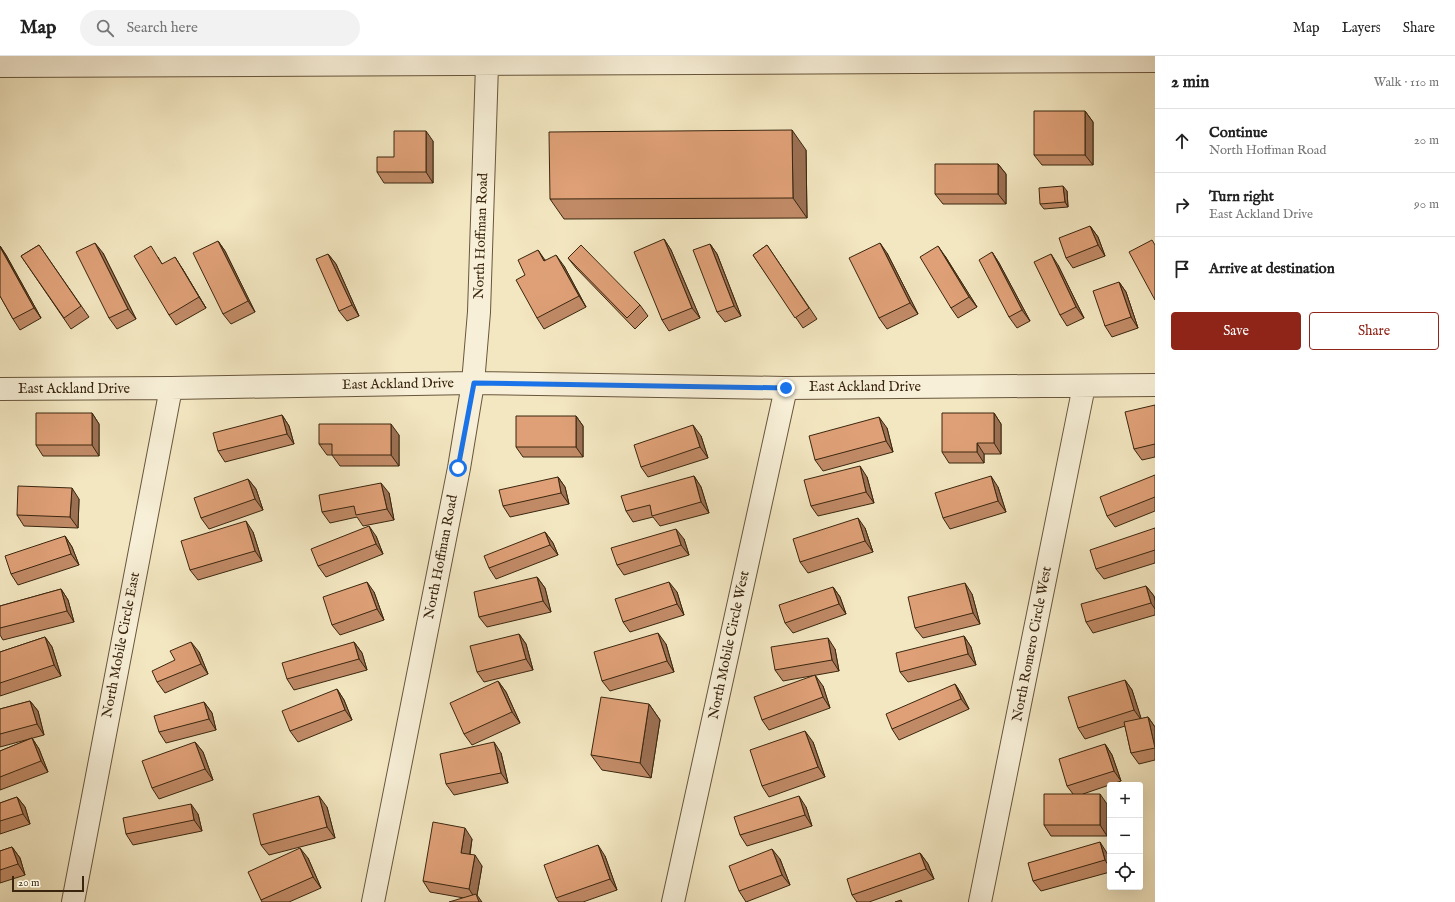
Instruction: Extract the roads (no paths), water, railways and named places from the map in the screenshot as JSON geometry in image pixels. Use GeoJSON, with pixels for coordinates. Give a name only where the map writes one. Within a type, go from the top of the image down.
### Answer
{"type":"FeatureCollection","features":[{"type":"Feature","properties":{"kind":"street"},"geometry":{"type":"LineString","coordinates":[[0,66],[208,61],[487,64],[1155,61]]}},
{"type":"Feature","properties":{"kind":"street","name":"North Hoffman Road"},"geometry":{"type":"LineString","coordinates":[[373,902],[474,383],[479,312],[487,64]]}},
{"type":"Feature","properties":{"kind":"street","name":"East Ackland Drive"},"geometry":{"type":"LineString","coordinates":[[0,389],[474,383],[786,388],[1155,385]]}},
{"type":"Feature","properties":{"kind":"street","name":"North Romero Circle West"},"geometry":{"type":"LineString","coordinates":[[980,902],[1084,386]]}},
{"type":"Feature","properties":{"kind":"street","name":"North Mobile Circle East"},"geometry":{"type":"LineString","coordinates":[[73,902],[171,388]]}},
{"type":"Feature","properties":{"kind":"street","name":"North Mobile Circle West"},"geometry":{"type":"LineString","coordinates":[[673,902],[786,388]]}}]}
